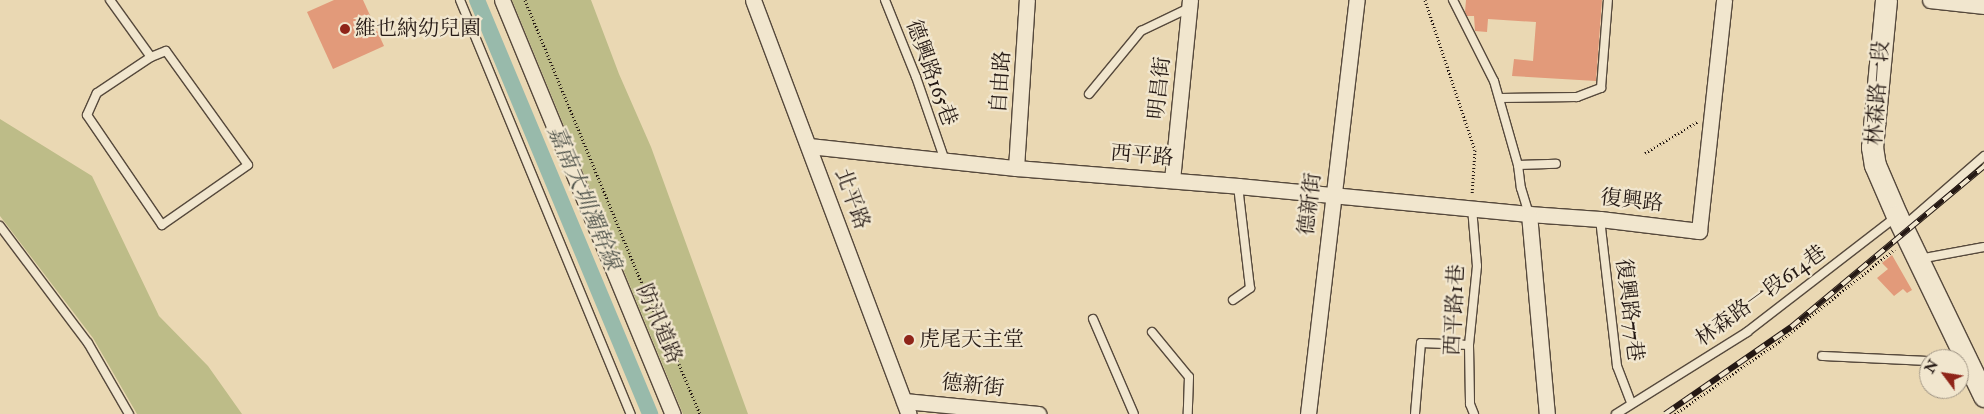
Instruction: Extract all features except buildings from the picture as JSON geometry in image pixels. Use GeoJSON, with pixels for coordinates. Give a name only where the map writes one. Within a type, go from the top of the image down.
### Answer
{"type":"FeatureCollection","features":[{"type":"Feature","properties":{"kind":"main road","name":"林森路一段"},"geometry":{"type":"LineString","coordinates":[[1886,0],[1872,147],[1875,165],[1902,228],[1962,349]]}},
{"type":"Feature","properties":{"kind":"main road","name":"林森路一段"},"geometry":{"type":"LineString","coordinates":[[1969,364],[1984,396]]}},
{"type":"Feature","properties":{"kind":"street","name":"防汛道路"},"geometry":{"type":"LineString","coordinates":[[502,0],[673,414]]}},
{"type":"Feature","properties":{"kind":"street","name":"北平路"},"geometry":{"type":"LineString","coordinates":[[753,0],[906,408]]}},
{"type":"Feature","properties":{"kind":"street","name":"自由路"},"geometry":{"type":"LineString","coordinates":[[1016,168],[1027,0]]}},
{"type":"Feature","properties":{"kind":"street","name":"德新街"},"geometry":{"type":"LineString","coordinates":[[1308,414],[1357,0]]}},
{"type":"Feature","properties":{"kind":"street","name":"復興路"},"geometry":{"type":"LineString","coordinates":[[1529,214],[1600,219],[1700,230],[1724,0]]}},
{"type":"Feature","properties":{"kind":"street"},"geometry":{"type":"LineString","coordinates":[[1930,0],[1984,6]]}},
{"type":"Feature","properties":{"kind":"street","name":"明昌街"},"geometry":{"type":"LineString","coordinates":[[1172,180],[1190,4]]}},
{"type":"Feature","properties":{"kind":"street","name":"西平路"},"geometry":{"type":"LineString","coordinates":[[809,146],[944,158],[1016,168],[1172,180],[1529,214]]}},
{"type":"Feature","properties":{"kind":"street"},"geometry":{"type":"LineString","coordinates":[[1529,214],[1546,414]]}},
{"type":"Feature","properties":{"kind":"street","name":"德新街"},"geometry":{"type":"LineString","coordinates":[[906,408],[1038,414]]}},
{"type":"Feature","properties":{"kind":"lane"},"geometry":{"type":"LineString","coordinates":[[110,0],[151,57]]}},
{"type":"Feature","properties":{"kind":"lane"},"geometry":{"type":"LineString","coordinates":[[460,0],[631,414]]}},
{"type":"Feature","properties":{"kind":"lane","name":"德興路165巷"},"geometry":{"type":"LineString","coordinates":[[885,0],[916,78],[944,158]]}},
{"type":"Feature","properties":{"kind":"lane"},"geometry":{"type":"LineString","coordinates":[[1453,0],[1494,81],[1518,165],[1521,188],[1529,214]]}},
{"type":"Feature","properties":{"kind":"lane"},"geometry":{"type":"LineString","coordinates":[[1500,98],[1577,97],[1601,88],[1608,0]]}},
{"type":"Feature","properties":{"kind":"lane"},"geometry":{"type":"LineString","coordinates":[[1089,94],[1141,31],[1190,4]]}},
{"type":"Feature","properties":{"kind":"lane"},"geometry":{"type":"LineString","coordinates":[[166,51],[248,165],[162,225],[86,115],[97,93],[151,57],[166,51]]}},
{"type":"Feature","properties":{"kind":"lane","name":"林森路一段614巷"},"geometry":{"type":"LineString","coordinates":[[1616,414],[1747,332],[1902,228],[1984,156]]}},
{"type":"Feature","properties":{"kind":"lane"},"geometry":{"type":"LineString","coordinates":[[1518,165],[1556,164]]}},
{"type":"Feature","properties":{"kind":"lane"},"geometry":{"type":"LineString","coordinates":[[1233,300],[1250,288],[1238,186]]}},
{"type":"Feature","properties":{"kind":"lane","name":"西平路1巷"},"geometry":{"type":"LineString","coordinates":[[1472,208],[1477,266],[1470,345],[1470,404],[1474,414]]}},
{"type":"Feature","properties":{"kind":"lane","name":"復興路77巷"},"geometry":{"type":"LineString","coordinates":[[1600,219],[1617,366],[1631,403]]}},
{"type":"Feature","properties":{"kind":"lane"},"geometry":{"type":"LineString","coordinates":[[0,226],[88,344],[130,414]]}},
{"type":"Feature","properties":{"kind":"lane"},"geometry":{"type":"LineString","coordinates":[[1917,259],[1984,247]]}},
{"type":"Feature","properties":{"kind":"lane"},"geometry":{"type":"LineString","coordinates":[[1093,319],[1134,414]]}},
{"type":"Feature","properties":{"kind":"lane"},"geometry":{"type":"LineString","coordinates":[[1152,332],[1189,377],[1188,414]]}},
{"type":"Feature","properties":{"kind":"lane"},"geometry":{"type":"LineString","coordinates":[[1415,414],[1421,343],[1470,345]]}},
{"type":"Feature","properties":{"kind":"lane"},"geometry":{"type":"LineString","coordinates":[[1822,356],[1919,361]]}},
{"type":"Feature","properties":{"kind":"path"},"geometry":{"type":"LineString","coordinates":[[525,0],[662,333],[679,364],[700,414]]}},
{"type":"Feature","properties":{"kind":"path"},"geometry":{"type":"LineString","coordinates":[[1425,0],[1475,150],[1472,208]]}},
{"type":"Feature","properties":{"kind":"path"},"geometry":{"type":"LineString","coordinates":[[1645,153],[1682,129],[1711,116]]}},
{"type":"Feature","properties":{"kind":"path"},"geometry":{"type":"LineString","coordinates":[[1674,414],[1780,341],[1902,228]]}},
{"type":"Feature","properties":{"kind":"shaded area"},"geometry":{"type":"Polygon","coordinates":[[[512,0],[591,0],[619,74],[651,147],[748,414],[683,414],[512,0]]]}},
{"type":"Feature","properties":{"kind":"shaded area"},"geometry":{"type":"Polygon","coordinates":[[[0,119],[92,176],[159,316],[208,366],[242,414],[137,414],[93,338],[0,216],[0,119]]]}},
{"type":"Feature","properties":{"kind":"waterway","name":"嘉南大圳濁幹線"},"geometry":{"type":"LineString","coordinates":[[477,0],[650,414]]}},
{"type":"Feature","properties":{"kind":"railway"},"geometry":{"type":"LineString","coordinates":[[1665,414],[1791,327],[1984,166]]}},
{"type":"Feature","properties":{"kind":"place","name":"維也納幼兒園"},"geometry":{"type":"Point","coordinates":[345,29]}},
{"type":"Feature","properties":{"kind":"place","name":"虎尾天主堂"},"geometry":{"type":"Point","coordinates":[909,340]}}]}
